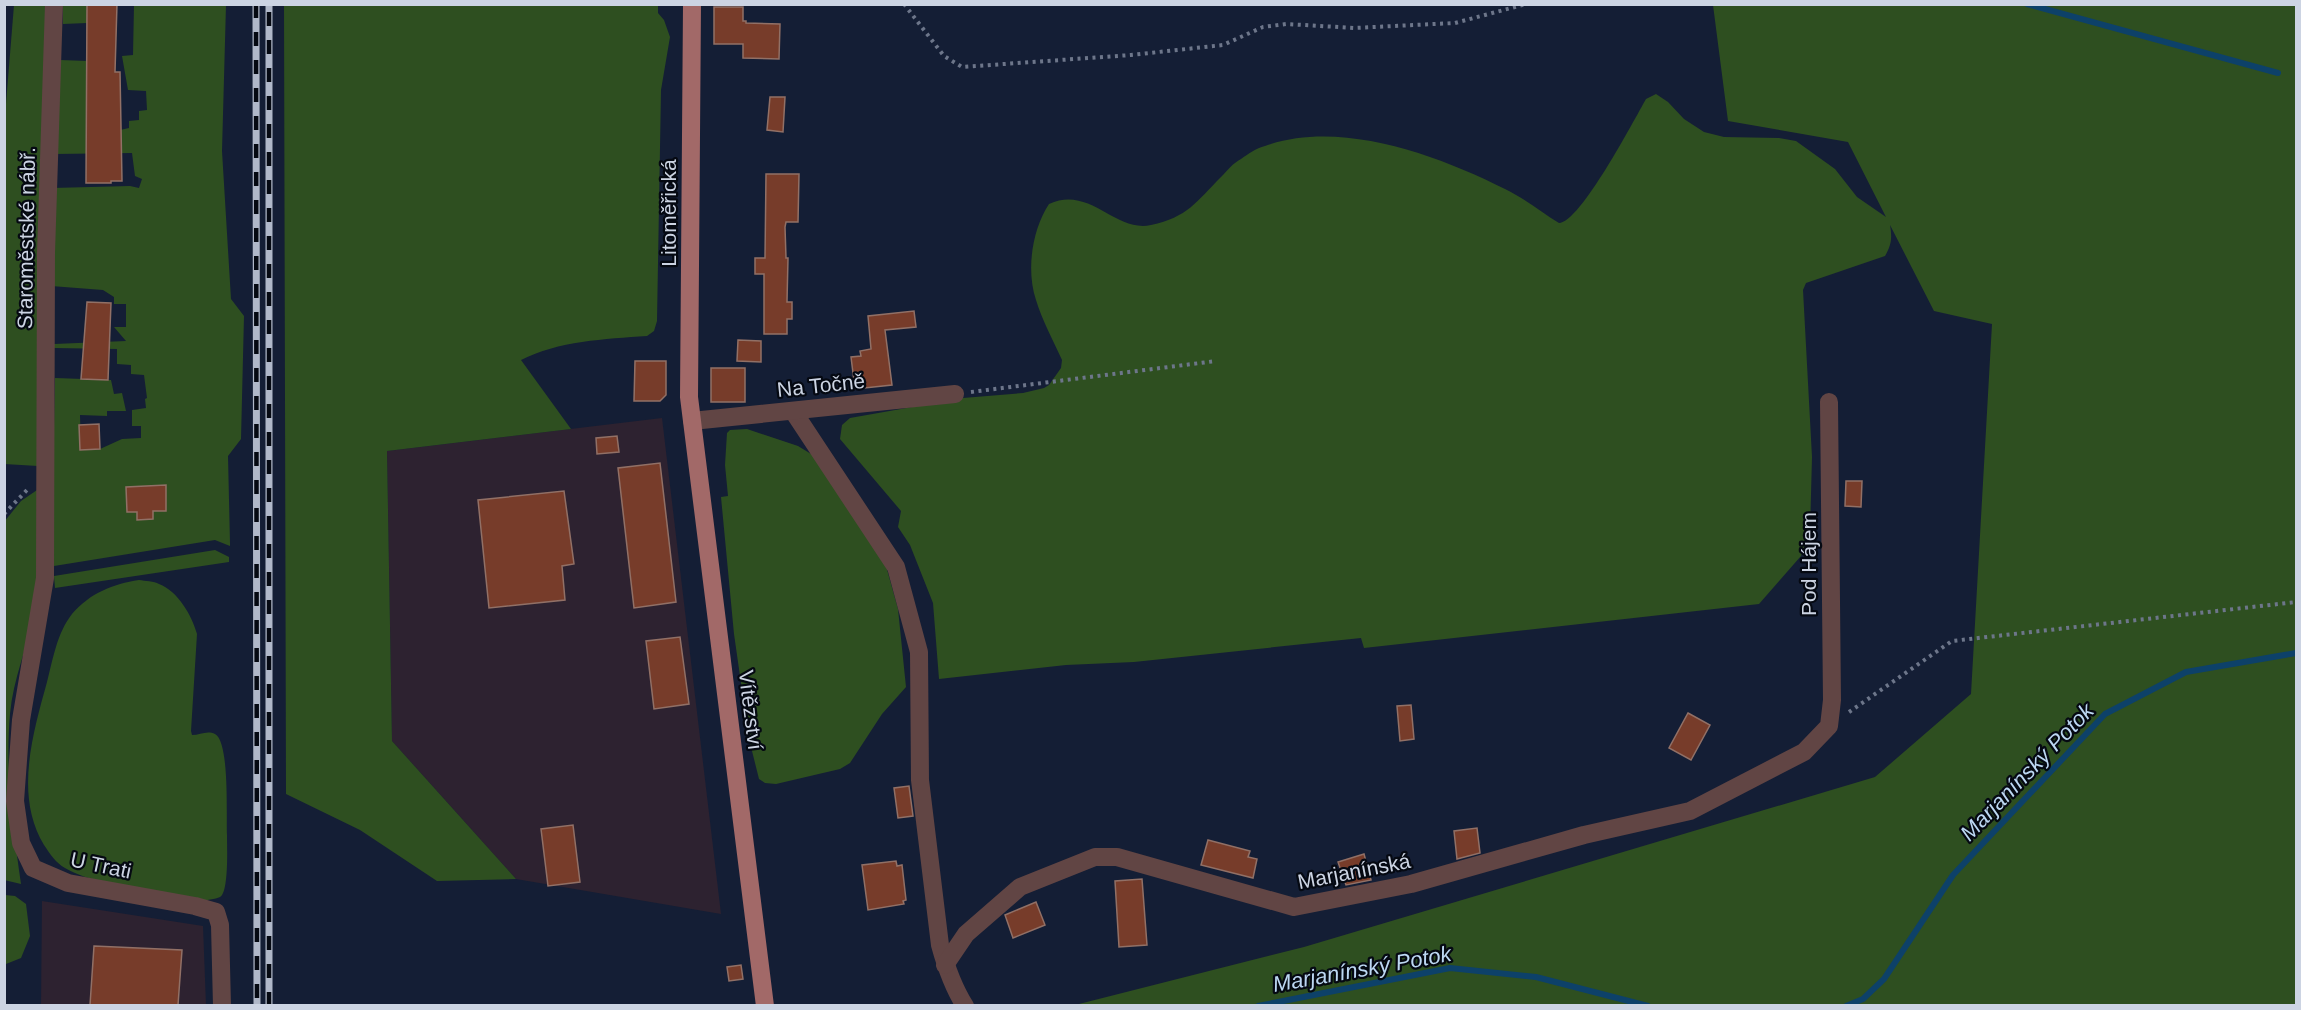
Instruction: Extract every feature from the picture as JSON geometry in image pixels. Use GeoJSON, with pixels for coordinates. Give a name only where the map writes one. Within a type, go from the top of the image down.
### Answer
{"type":"FeatureCollection","features":[{"type":"Feature","properties":{"kind":"main road","name":"Litoměřická"},"geometry":{"type":"LineString","coordinates":[[692,4],[689,397],[692,421]]}},
{"type":"Feature","properties":{"kind":"main road","name":"Vítězství"},"geometry":{"type":"LineString","coordinates":[[692,421],[765,1005]]}},
{"type":"Feature","properties":{"kind":"street","name":"Staroměstské nábř."},"geometry":{"type":"LineString","coordinates":[[47,472],[46,253],[54,4]]}},
{"type":"Feature","properties":{"kind":"street","name":"Na Točně"},"geometry":{"type":"LineString","coordinates":[[692,421],[955,394]]}},
{"type":"Feature","properties":{"kind":"street","name":"Pod Hájem"},"geometry":{"type":"LineString","coordinates":[[1829,402],[1832,700],[1829,726]]}},
{"type":"Feature","properties":{"kind":"street"},"geometry":{"type":"LineString","coordinates":[[793,411],[896,567],[919,652],[920,780],[940,945],[956,992],[965,1005]]}},
{"type":"Feature","properties":{"kind":"street","name":"U Trati"},"geometry":{"type":"LineString","coordinates":[[47,472],[45,578],[21,720],[15,801],[21,843],[33,868],[68,883],[195,906],[216,912],[220,925],[222,1005]]}},
{"type":"Feature","properties":{"kind":"street","name":"Marjanínská"},"geometry":{"type":"LineString","coordinates":[[945,965],[966,934],[1020,886],[1095,857],[1117,857],[1294,907],[1411,884],[1584,835],[1690,811],[1804,752],[1829,726]]}},
{"type":"Feature","properties":{"kind":"path"},"geometry":{"type":"LineString","coordinates":[[904,4],[944,56],[962,68],[1131,55],[1223,45],[1263,27],[1286,24],[1355,28],[1455,23],[1526,4]]}},
{"type":"Feature","properties":{"kind":"path"},"geometry":{"type":"LineString","coordinates":[[955,394],[1216,360]]}},
{"type":"Feature","properties":{"kind":"path"},"geometry":{"type":"LineString","coordinates":[[1829,726],[1952,641],[2296,602]]}},
{"type":"Feature","properties":{"kind":"shaded area"},"geometry":{"type":"Polygon","coordinates":[[[662,418],[721,914],[516,879],[392,741],[387,451],[662,418]]]}},
{"type":"Feature","properties":{"kind":"shaded area"},"geometry":{"type":"Polygon","coordinates":[[[42,901],[203,926],[206,1005],[41,1006],[42,901]]]}},
{"type":"Feature","properties":{"kind":"green space"},"geometry":{"type":"Polygon","coordinates":[[[14,5],[49,5],[38,466],[4,464],[4,128],[14,5]]]}},
{"type":"Feature","properties":{"kind":"green space"},"geometry":{"type":"Polygon","coordinates":[[[63,5],[87,5],[87,23],[63,24],[63,5]]]}},
{"type":"Feature","properties":{"kind":"green space"},"geometry":{"type":"Polygon","coordinates":[[[134,5],[226,5],[222,151],[231,299],[244,316],[241,439],[228,456],[230,546],[215,540],[54,566],[52,524],[55,378],[111,380],[114,394],[122,393],[126,411],[107,411],[107,416],[80,415],[81,450],[100,449],[122,439],[141,438],[141,426],[132,426],[132,410],[146,408],[144,375],[131,374],[131,365],[117,364],[117,349],[54,348],[54,344],[126,341],[114,327],[126,327],[126,304],[114,304],[114,297],[103,290],[51,286],[52,188],[130,186],[139,188],[142,179],[135,176],[132,153],[54,154],[60,60],[88,61],[120,130],[129,128],[129,121],[139,120],[139,111],[147,110],[146,91],[128,90],[122,56],[133,55],[134,5]]]}},
{"type":"Feature","properties":{"kind":"green space"},"geometry":{"type":"Polygon","coordinates":[[[284,5],[658,5],[658,13],[664,20],[670,37],[661,90],[657,321],[654,331],[647,336],[566,345],[521,360],[571,429],[387,451],[392,741],[516,879],[437,881],[360,830],[286,794],[284,5]]]}},
{"type":"Feature","properties":{"kind":"green space"},"geometry":{"type":"Polygon","coordinates":[[[1713,5],[2296,5],[2296,1005],[1075,1005],[1304,947],[1875,777],[1971,694],[1992,324],[1934,311],[1890,225],[1891,240],[1885,256],[1806,283],[1803,290],[1812,457],[1810,532],[1801,556],[1759,604],[1364,648],[1361,638],[1134,662],[1066,665],[939,679],[933,603],[910,545],[898,527],[901,511],[840,439],[842,425],[850,418],[963,398],[1023,393],[1049,385],[1061,368],[1062,360],[1036,300],[1031,263],[1038,226],[1049,204],[1064,200],[1077,200],[1138,226],[1164,222],[1183,213],[1198,201],[1233,165],[1249,153],[1262,147],[1294,139],[1325,137],[1356,139],[1419,153],[1505,189],[1559,223],[1568,219],[1580,207],[1606,169],[1646,99],[1656,94],[1668,102],[1684,119],[1704,132],[1724,137],[1779,138],[1796,141],[1835,169],[1857,197],[1886,217],[1848,142],[1728,121],[1713,5]]]}},
{"type":"Feature","properties":{"kind":"green space"},"geometry":{"type":"Polygon","coordinates":[[[747,429],[798,446],[816,457],[883,555],[898,609],[906,687],[882,714],[850,763],[840,769],[776,784],[765,783],[759,779],[749,739],[734,634],[721,497],[728,496],[725,465],[727,433],[730,430],[747,429]]]}},
{"type":"Feature","properties":{"kind":"green space"},"geometry":{"type":"Polygon","coordinates":[[[40,488],[41,534],[36,597],[10,714],[8,757],[21,884],[4,880],[4,522],[21,501],[40,488]]]}},
{"type":"Feature","properties":{"kind":"green space"},"geometry":{"type":"Polygon","coordinates":[[[215,550],[229,557],[229,562],[55,588],[54,576],[215,550]]]}},
{"type":"Feature","properties":{"kind":"green space"},"geometry":{"type":"Polygon","coordinates":[[[139,580],[157,583],[172,592],[188,612],[197,634],[191,731],[192,735],[215,734],[220,740],[225,765],[226,878],[223,893],[214,899],[182,899],[74,873],[59,864],[44,845],[35,826],[30,806],[28,785],[32,743],[54,655],[63,629],[72,614],[86,600],[111,587],[139,580]]]}},
{"type":"Feature","properties":{"kind":"green space"},"geometry":{"type":"Polygon","coordinates":[[[5,895],[15,896],[26,904],[30,936],[21,958],[6,964],[5,895]]]}},
{"type":"Feature","properties":{"kind":"building"},"geometry":{"type":"Polygon","coordinates":[[[87,4],[117,4],[115,72],[120,72],[122,181],[111,181],[111,183],[86,183],[87,4]]]}},
{"type":"Feature","properties":{"kind":"building"},"geometry":{"type":"Polygon","coordinates":[[[714,7],[743,7],[743,21],[746,23],[780,24],[779,59],[743,58],[743,44],[714,44],[714,7]]]}},
{"type":"Feature","properties":{"kind":"building"},"geometry":{"type":"Polygon","coordinates":[[[770,97],[785,97],[783,132],[767,130],[770,97]]]}},
{"type":"Feature","properties":{"kind":"building"},"geometry":{"type":"Polygon","coordinates":[[[766,174],[799,174],[798,222],[786,222],[785,227],[786,258],[788,258],[787,302],[792,302],[792,319],[787,319],[787,334],[764,334],[764,274],[755,274],[755,258],[765,258],[766,174]]]}},
{"type":"Feature","properties":{"kind":"building"},"geometry":{"type":"Polygon","coordinates":[[[87,302],[111,303],[108,380],[81,379],[87,302]]]}},
{"type":"Feature","properties":{"kind":"building"},"geometry":{"type":"Polygon","coordinates":[[[914,311],[916,327],[885,330],[892,385],[855,389],[851,357],[861,356],[860,351],[871,349],[868,316],[914,311]]]}},
{"type":"Feature","properties":{"kind":"building"},"geometry":{"type":"Polygon","coordinates":[[[738,340],[761,341],[761,362],[737,361],[738,340]]]}},
{"type":"Feature","properties":{"kind":"building"},"geometry":{"type":"Polygon","coordinates":[[[635,361],[666,361],[666,395],[660,401],[634,401],[635,361]]]}},
{"type":"Feature","properties":{"kind":"building"},"geometry":{"type":"Polygon","coordinates":[[[711,368],[745,368],[745,402],[711,402],[711,368]]]}},
{"type":"Feature","properties":{"kind":"building"},"geometry":{"type":"Polygon","coordinates":[[[99,424],[100,449],[80,450],[79,425],[99,424]]]}},
{"type":"Feature","properties":{"kind":"building"},"geometry":{"type":"Polygon","coordinates":[[[617,436],[619,452],[597,454],[596,438],[617,436]]]}},
{"type":"Feature","properties":{"kind":"building"},"geometry":{"type":"Polygon","coordinates":[[[660,463],[676,602],[634,608],[618,468],[660,463]]]}},
{"type":"Feature","properties":{"kind":"building"},"geometry":{"type":"Polygon","coordinates":[[[1846,481],[1862,481],[1861,507],[1845,506],[1846,481]]]}},
{"type":"Feature","properties":{"kind":"building"},"geometry":{"type":"Polygon","coordinates":[[[166,485],[166,511],[153,511],[153,519],[137,520],[137,512],[127,512],[126,487],[166,485]]]}},
{"type":"Feature","properties":{"kind":"building"},"geometry":{"type":"Polygon","coordinates":[[[564,491],[574,564],[562,566],[565,600],[489,608],[478,500],[564,491]]]}},
{"type":"Feature","properties":{"kind":"building"},"geometry":{"type":"Polygon","coordinates":[[[680,637],[689,704],[654,709],[646,641],[680,637]]]}},
{"type":"Feature","properties":{"kind":"building"},"geometry":{"type":"Polygon","coordinates":[[[1411,705],[1414,739],[1400,741],[1397,706],[1411,705]]]}},
{"type":"Feature","properties":{"kind":"building"},"geometry":{"type":"Polygon","coordinates":[[[1688,713],[1710,725],[1691,760],[1669,748],[1688,713]]]}},
{"type":"Feature","properties":{"kind":"building"},"geometry":{"type":"Polygon","coordinates":[[[909,786],[913,816],[898,818],[894,788],[909,786]]]}},
{"type":"Feature","properties":{"kind":"building"},"geometry":{"type":"Polygon","coordinates":[[[573,825],[580,882],[548,886],[541,829],[573,825]]]}},
{"type":"Feature","properties":{"kind":"building"},"geometry":{"type":"Polygon","coordinates":[[[1477,828],[1480,853],[1457,859],[1454,831],[1477,828]]]}},
{"type":"Feature","properties":{"kind":"building"},"geometry":{"type":"Polygon","coordinates":[[[1208,840],[1250,851],[1248,857],[1257,859],[1253,878],[1201,865],[1208,840]]]}},
{"type":"Feature","properties":{"kind":"building"},"geometry":{"type":"Polygon","coordinates":[[[1364,854],[1371,880],[1346,885],[1338,862],[1364,854]]]}},
{"type":"Feature","properties":{"kind":"building"},"geometry":{"type":"Polygon","coordinates":[[[896,861],[897,866],[902,865],[906,900],[903,901],[904,904],[868,910],[862,865],[896,861]]]}},
{"type":"Feature","properties":{"kind":"building"},"geometry":{"type":"Polygon","coordinates":[[[1142,879],[1147,945],[1119,947],[1115,881],[1142,879]]]}},
{"type":"Feature","properties":{"kind":"building"},"geometry":{"type":"Polygon","coordinates":[[[1036,902],[1045,925],[1013,938],[1005,915],[1036,902]]]}},
{"type":"Feature","properties":{"kind":"building"},"geometry":{"type":"Polygon","coordinates":[[[94,946],[182,950],[178,1005],[90,1005],[94,946]]]}},
{"type":"Feature","properties":{"kind":"building"},"geometry":{"type":"Polygon","coordinates":[[[741,965],[743,979],[729,981],[727,967],[741,965]]]}},
{"type":"Feature","properties":{"kind":"waterway"},"geometry":{"type":"LineString","coordinates":[[2027,4],[2278,73]]}},
{"type":"Feature","properties":{"kind":"waterway","name":"Marjanínský Potok"},"geometry":{"type":"LineString","coordinates":[[1846,1006],[1863,999],[1884,979],[1953,875],[2105,714],[2186,672],[2296,653]]}},
{"type":"Feature","properties":{"kind":"waterway","name":"Marjanínský Potok"},"geometry":{"type":"LineString","coordinates":[[1258,1006],[1450,968],[1536,977],[1648,1006]]}},
{"type":"Feature","properties":{"kind":"railway"},"geometry":{"type":"LineString","coordinates":[[256,4],[257,1006]]}},
{"type":"Feature","properties":{"kind":"railway"},"geometry":{"type":"LineString","coordinates":[[269,4],[269,1006]]}}]}
